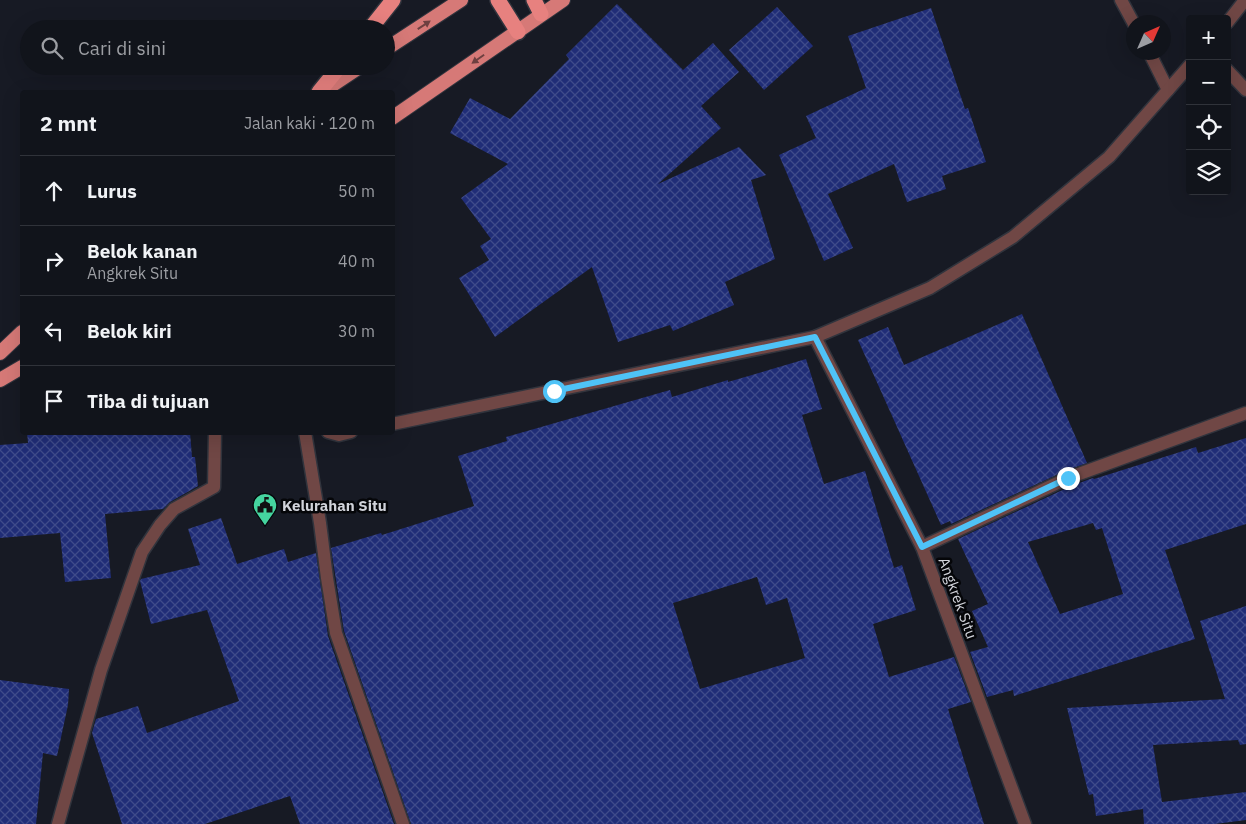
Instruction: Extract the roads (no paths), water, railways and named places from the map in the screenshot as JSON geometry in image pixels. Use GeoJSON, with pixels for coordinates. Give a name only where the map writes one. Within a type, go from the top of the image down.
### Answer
{"type":"FeatureCollection","features":[{"type":"Feature","properties":{"kind":"highway"},"geometry":{"type":"LineString","coordinates":[[377,20],[394,0]]}},
{"type":"Feature","properties":{"kind":"highway"},"geometry":{"type":"LineString","coordinates":[[395,44],[461,0]]}},
{"type":"Feature","properties":{"kind":"highway"},"geometry":{"type":"LineString","coordinates":[[498,0],[518,32]]}},
{"type":"Feature","properties":{"kind":"highway"},"geometry":{"type":"LineString","coordinates":[[534,0],[541,14]]}},
{"type":"Feature","properties":{"kind":"highway"},"geometry":{"type":"LineString","coordinates":[[395,116],[563,0]]}},
{"type":"Feature","properties":{"kind":"highway"},"geometry":{"type":"LineString","coordinates":[[322,90],[333,75]]}},
{"type":"Feature","properties":{"kind":"highway"},"geometry":{"type":"LineString","coordinates":[[323,90],[347,75]]}},
{"type":"Feature","properties":{"kind":"highway"},"geometry":{"type":"LineString","coordinates":[[0,353],[20,334]]}},
{"type":"Feature","properties":{"kind":"highway"},"geometry":{"type":"LineString","coordinates":[[0,380],[20,368]]}},
{"type":"Feature","properties":{"kind":"street"},"geometry":{"type":"LineString","coordinates":[[1121,0],[1129,15]]}},
{"type":"Feature","properties":{"kind":"street"},"geometry":{"type":"LineString","coordinates":[[1231,17],[1245,0]]}},
{"type":"Feature","properties":{"kind":"street"},"geometry":{"type":"LineString","coordinates":[[1152,60],[1168,90]]}},
{"type":"Feature","properties":{"kind":"street"},"geometry":{"type":"LineString","coordinates":[[395,423],[815,337],[930,288],[1013,237],[1109,157],[1186,70]]}},
{"type":"Feature","properties":{"kind":"street"},"geometry":{"type":"LineString","coordinates":[[1231,74],[1246,90]]}},
{"type":"Feature","properties":{"kind":"street","name":"Angkrek Situ"},"geometry":{"type":"LineString","coordinates":[[815,337],[922,547],[1025,824]]}},
{"type":"Feature","properties":{"kind":"street"},"geometry":{"type":"LineString","coordinates":[[922,547],[1068,478],[1246,413]]}},
{"type":"Feature","properties":{"kind":"street"},"geometry":{"type":"LineString","coordinates":[[58,824],[100,670],[142,552],[174,508],[214,487],[215,435]]}},
{"type":"Feature","properties":{"kind":"street"},"geometry":{"type":"LineString","coordinates":[[305,435],[336,633],[403,824]]}},
{"type":"Feature","properties":{"kind":"place","name":"Kelurahan Situ"},"geometry":{"type":"Point","coordinates":[265,526]}}]}
